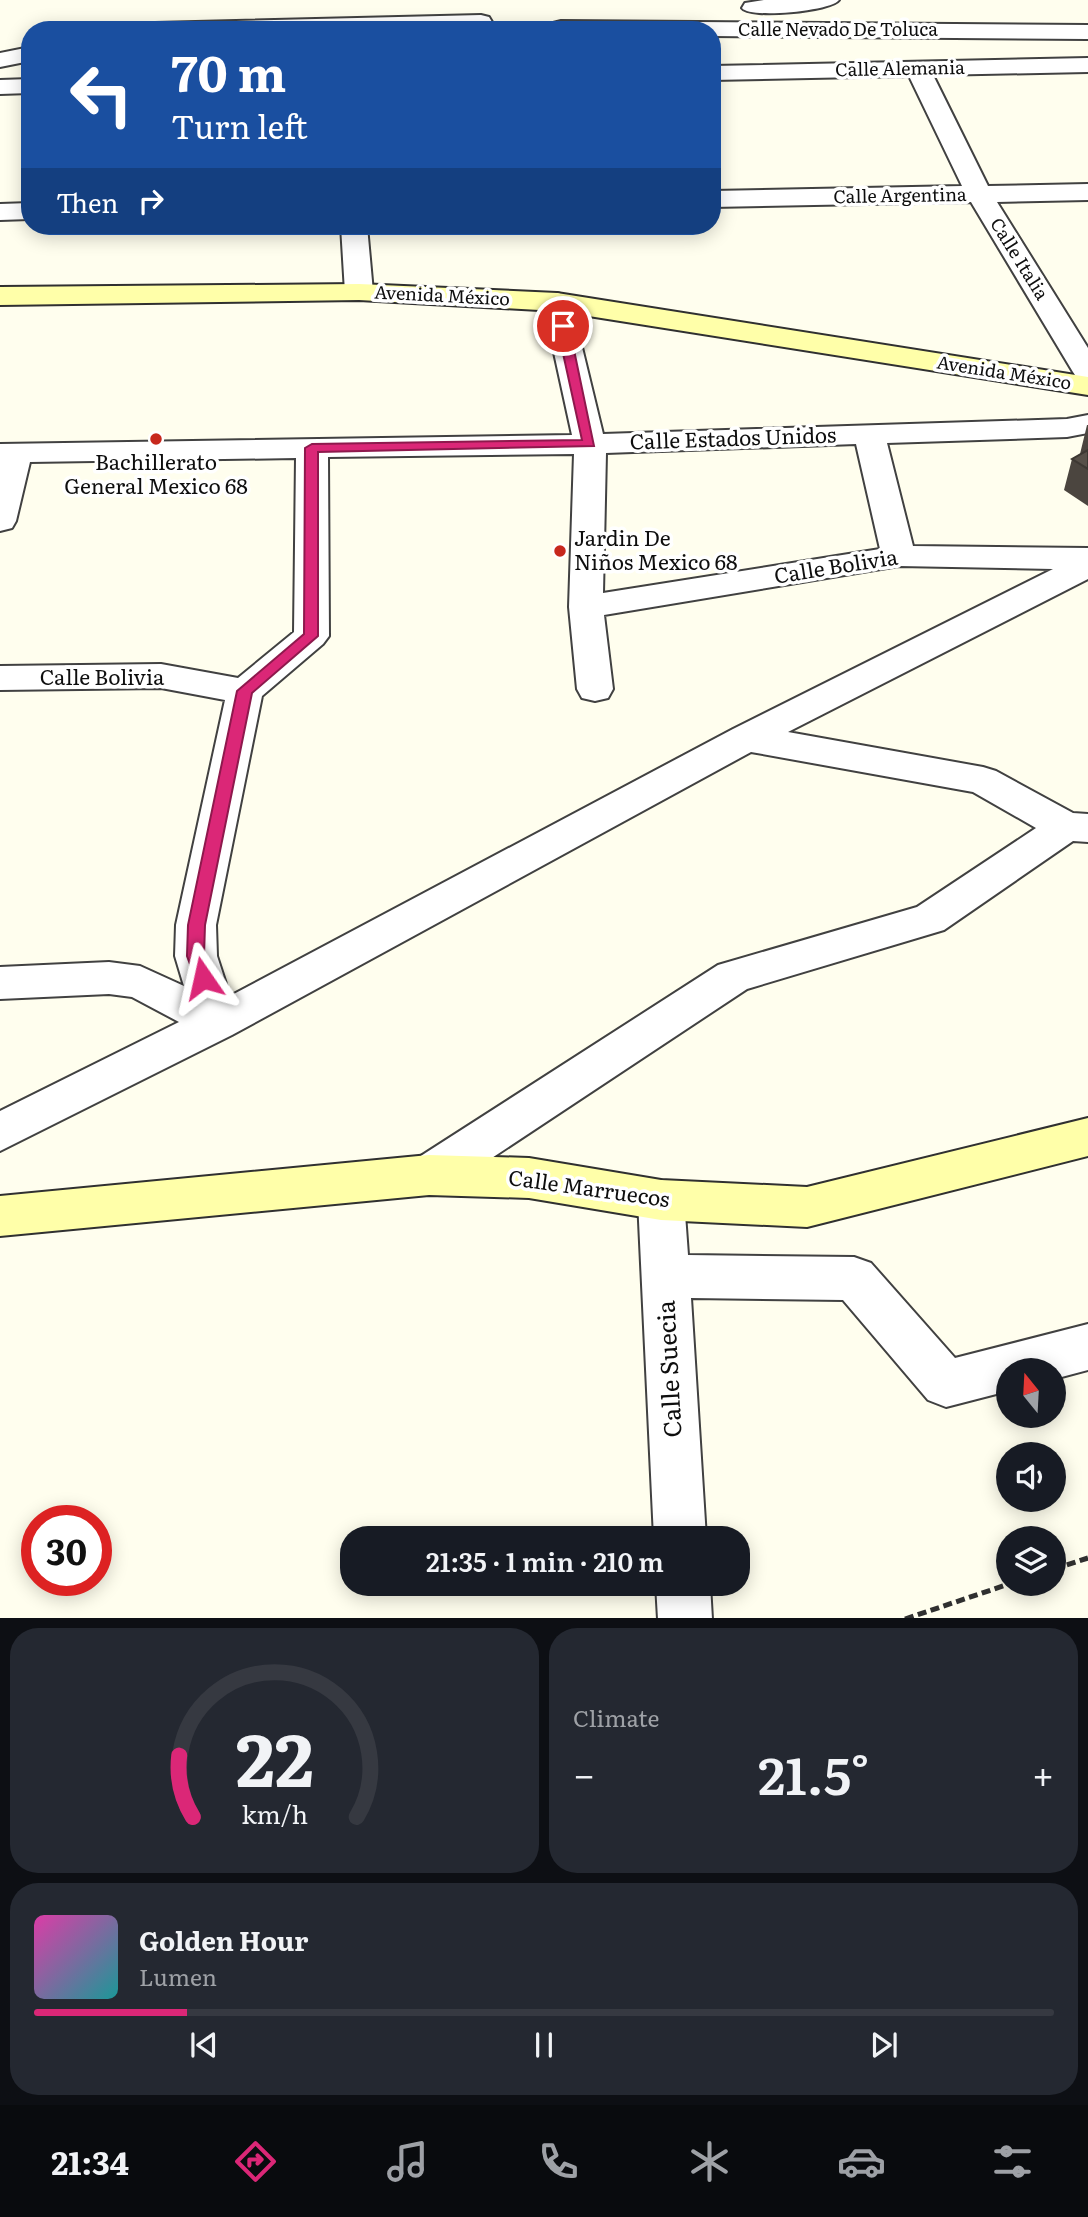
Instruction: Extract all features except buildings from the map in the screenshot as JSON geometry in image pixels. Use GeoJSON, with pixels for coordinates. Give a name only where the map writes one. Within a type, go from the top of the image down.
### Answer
{"type":"FeatureCollection","features":[{"type":"Feature","properties":{"kind":"street","name":"Calle Nevado De Toluca"},"geometry":{"type":"LineString","coordinates":[[613,21],[744,4],[828,0]]}},
{"type":"Feature","properties":{"kind":"street","name":"Calle Nevado De Toluca"},"geometry":{"type":"LineString","coordinates":[[721,30],[1088,32]]}},
{"type":"Feature","properties":{"kind":"street"},"geometry":{"type":"LineString","coordinates":[[0,60],[21,44]]}},
{"type":"Feature","properties":{"kind":"street","name":"Calle Alemania"},"geometry":{"type":"LineString","coordinates":[[721,73],[1088,65]]}},
{"type":"Feature","properties":{"kind":"street","name":"Calle Italia"},"geometry":{"type":"LineString","coordinates":[[918,69],[979,194],[1088,372]]}},
{"type":"Feature","properties":{"kind":"street"},"geometry":{"type":"LineString","coordinates":[[0,86],[21,86]]}},
{"type":"Feature","properties":{"kind":"street","name":"Calle Argentina"},"geometry":{"type":"LineString","coordinates":[[721,199],[1088,192]]}},
{"type":"Feature","properties":{"kind":"street"},"geometry":{"type":"LineString","coordinates":[[0,212],[21,211]]}},
{"type":"Feature","properties":{"kind":"street"},"geometry":{"type":"LineString","coordinates":[[355,235],[359,292]]}},
{"type":"Feature","properties":{"kind":"street","name":"Avenida México"},"geometry":{"type":"LineString","coordinates":[[0,296],[359,292],[557,302],[1088,386]]}},
{"type":"Feature","properties":{"kind":"street"},"geometry":{"type":"LineString","coordinates":[[557,302],[590,443],[586,607],[595,689]]}},
{"type":"Feature","properties":{"kind":"street","name":"Calle Estados Unidos"},"geometry":{"type":"LineString","coordinates":[[8,452],[590,443],[1067,428],[1088,424]]}},
{"type":"Feature","properties":{"kind":"street"},"geometry":{"type":"LineString","coordinates":[[869,435],[899,556]]}},
{"type":"Feature","properties":{"kind":"street"},"geometry":{"type":"LineString","coordinates":[[217,1023],[196,956],[196,925],[245,691],[311,636],[312,448]]}},
{"type":"Feature","properties":{"kind":"street"},"geometry":{"type":"LineString","coordinates":[[0,521],[8,452]]}},
{"type":"Feature","properties":{"kind":"street","name":"Calle Bolivia"},"geometry":{"type":"LineString","coordinates":[[586,607],[899,556],[1088,559]]}},
{"type":"Feature","properties":{"kind":"street"},"geometry":{"type":"LineString","coordinates":[[0,1132],[217,1023],[746,738],[1088,565]]}},
{"type":"Feature","properties":{"kind":"street","name":"Calle Bolivia"},"geometry":{"type":"LineString","coordinates":[[0,678],[162,676],[245,691]]}},
{"type":"Feature","properties":{"kind":"street"},"geometry":{"type":"LineString","coordinates":[[746,738],[984,780],[1077,827]]}},
{"type":"Feature","properties":{"kind":"street"},"geometry":{"type":"LineString","coordinates":[[429,1175],[733,977],[930,919],[1077,827]]}},
{"type":"Feature","properties":{"kind":"street"},"geometry":{"type":"LineString","coordinates":[[0,983],[109,978],[140,982],[217,1023]]}},
{"type":"Feature","properties":{"kind":"street","name":"Calle Marruecos"},"geometry":{"type":"LineString","coordinates":[[0,1216],[429,1175],[529,1178],[661,1200],[807,1207],[1088,1137]]}},
{"type":"Feature","properties":{"kind":"street","name":"Calle Suecia"},"geometry":{"type":"LineString","coordinates":[[661,1200],[679,1526]]}},
{"type":"Feature","properties":{"kind":"street"},"geometry":{"type":"LineString","coordinates":[[665,1276],[793,1280],[855,1278],[946,1384],[1088,1347]]}},
{"type":"Feature","properties":{"kind":"street"},"geometry":{"type":"LineString","coordinates":[[684,1596],[685,1618]]}},
{"type":"Feature","properties":{"kind":"path"},"geometry":{"type":"LineString","coordinates":[[1066,1565],[1088,1558]]}},
{"type":"Feature","properties":{"kind":"path"},"geometry":{"type":"LineString","coordinates":[[908,1618],[996,1588]]}},
{"type":"Feature","properties":{"kind":"place","name":"Bachillerato General Mexico 68"},"geometry":{"type":"Point","coordinates":[156,439]}},
{"type":"Feature","properties":{"kind":"place","name":"Jardin De Niños Mexico 68"},"geometry":{"type":"Point","coordinates":[560,551]}},
{"type":"Feature","properties":{"kind":"route"},"geometry":{"type":"LineString","coordinates":[[203,978],[196,956],[196,925],[245,691],[311,636],[312,448],[590,443],[563,326]]}}]}
